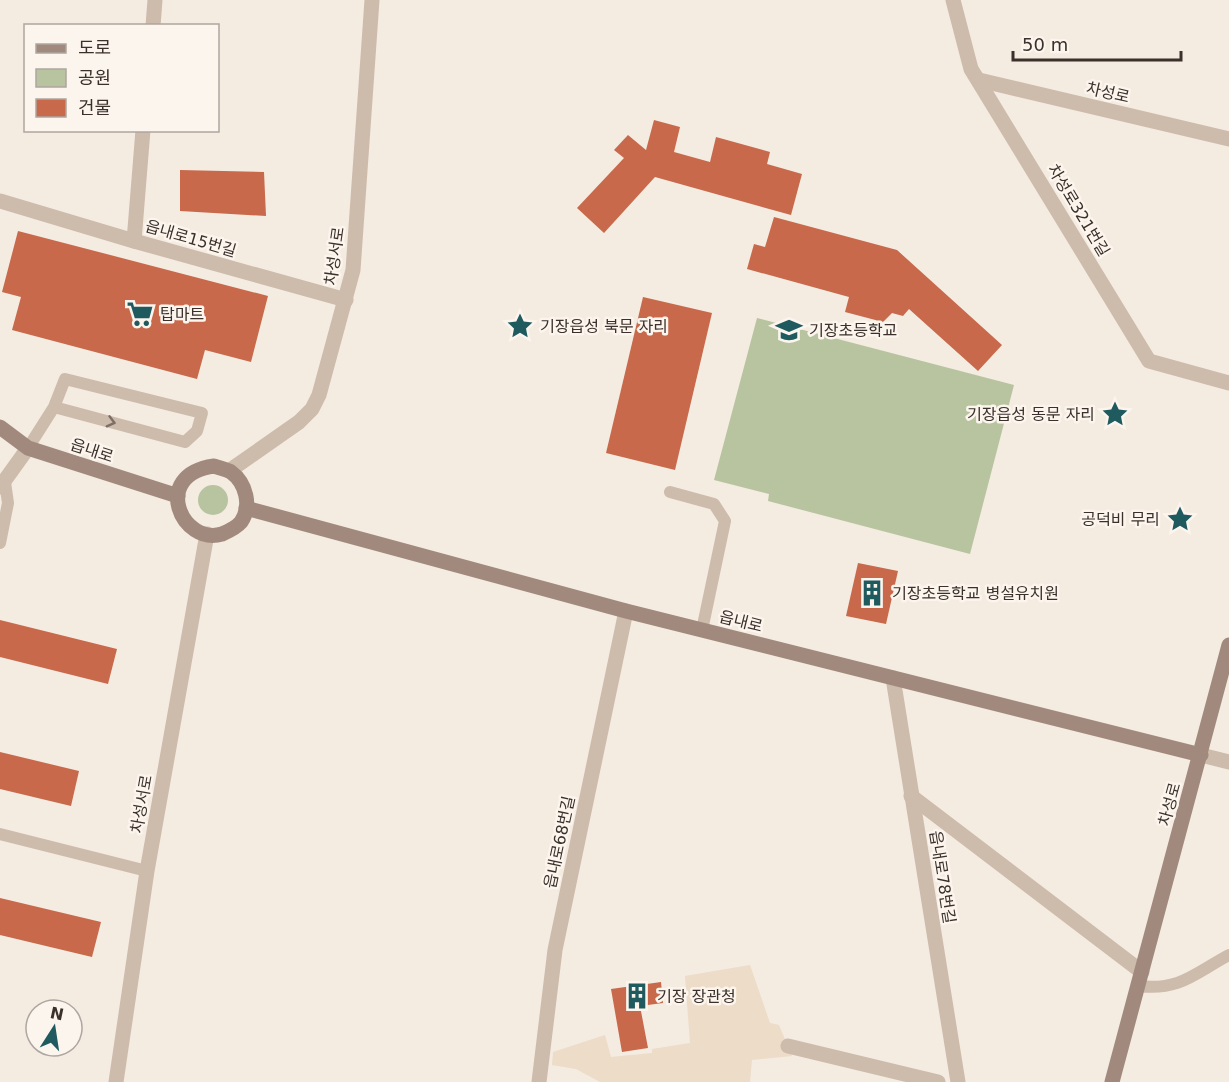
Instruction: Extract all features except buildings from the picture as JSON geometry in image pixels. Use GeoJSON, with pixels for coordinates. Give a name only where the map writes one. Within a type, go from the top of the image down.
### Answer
{"type":"FeatureCollection","features":[{"type":"Feature","properties":{"kind":"main road","name":"읍내로"},"geometry":{"type":"LineString","coordinates":[[0,427],[28,448],[178,496]]}},
{"type":"Feature","properties":{"kind":"main road"},"geometry":{"type":"LineString","coordinates":[[214,466],[229,471],[240,481],[246,493],[246,508],[241,522],[230,531],[215,536],[199,532],[186,522],[179,508],[178,496],[182,482],[191,472],[201,468],[214,466]]}},
{"type":"Feature","properties":{"kind":"main road","name":"읍내로"},"geometry":{"type":"LineString","coordinates":[[246,508],[626,611],[1201,755]]}},
{"type":"Feature","properties":{"kind":"main road","name":"차성로"},"geometry":{"type":"LineString","coordinates":[[1112,1082],[1229,645]]}},
{"type":"Feature","properties":{"kind":"street"},"geometry":{"type":"LineString","coordinates":[[153,24],[155,0]]}},
{"type":"Feature","properties":{"kind":"street","name":"차성서로"},"geometry":{"type":"LineString","coordinates":[[229,471],[285,432],[312,409],[319,395],[353,270],[372,0]]}},
{"type":"Feature","properties":{"kind":"street","name":"차성로321번길"},"geometry":{"type":"LineString","coordinates":[[953,0],[971,69],[1149,361],[1229,382]]}},
{"type":"Feature","properties":{"kind":"street","name":"차성로"},"geometry":{"type":"LineString","coordinates":[[979,80],[1229,139]]}},
{"type":"Feature","properties":{"kind":"street","name":"읍내로15번길"},"geometry":{"type":"LineString","coordinates":[[144,132],[134,242],[346,300]]}},
{"type":"Feature","properties":{"kind":"street"},"geometry":{"type":"LineString","coordinates":[[0,201],[134,242]]}},
{"type":"Feature","properties":{"kind":"street"},"geometry":{"type":"LineString","coordinates":[[2,485],[28,448]]}},
{"type":"Feature","properties":{"kind":"street","name":"차성서로"},"geometry":{"type":"LineString","coordinates":[[116,1082],[147,871],[207,534]]}},
{"type":"Feature","properties":{"kind":"street","name":"읍내로68번길"},"geometry":{"type":"LineString","coordinates":[[539,1082],[555,950],[626,611]]}},
{"type":"Feature","properties":{"kind":"street","name":"읍내로78번길"},"geometry":{"type":"LineString","coordinates":[[893,678],[958,1082]]}},
{"type":"Feature","properties":{"kind":"street","name":"읍내로"},"geometry":{"type":"LineString","coordinates":[[1201,755],[1229,762]]}},
{"type":"Feature","properties":{"kind":"street"},"geometry":{"type":"LineString","coordinates":[[911,796],[1140,979]]}},
{"type":"Feature","properties":{"kind":"street"},"geometry":{"type":"LineString","coordinates":[[788,1046],[938,1082]]}},
{"type":"Feature","properties":{"kind":"lane"},"geometry":{"type":"LineString","coordinates":[[28,448],[54,407],[65,379],[202,413],[197,431],[185,442],[54,407]]}},
{"type":"Feature","properties":{"kind":"lane"},"geometry":{"type":"LineString","coordinates":[[0,543],[9,503],[2,485]]}},
{"type":"Feature","properties":{"kind":"lane"},"geometry":{"type":"LineString","coordinates":[[670,492],[714,504],[725,521],[702,630]]}},
{"type":"Feature","properties":{"kind":"lane"},"geometry":{"type":"LineString","coordinates":[[0,834],[147,871]]}},
{"type":"Feature","properties":{"kind":"lane"},"geometry":{"type":"LineString","coordinates":[[1140,979],[1156,988],[1179,983],[1229,955]]}},
{"type":"Feature","properties":{"kind":"green space"},"geometry":{"type":"Polygon","coordinates":[[[757,318],[1014,385],[970,554],[768,501],[769,494],[714,480],[757,318]]]}},
{"type":"Feature","properties":{"kind":"green space"},"geometry":{"type":"Polygon","coordinates":[[[213,485],[219,486],[227,494],[227,506],[219,514],[213,515],[207,514],[199,506],[198,500],[199,494],[207,486],[213,485]]]}},
{"type":"Feature","properties":{"kind":"shaded area"},"geometry":{"type":"Polygon","coordinates":[[[750,965],[770,1023],[779,1025],[792,1056],[752,1060],[750,1082],[600,1082],[576,1069],[552,1065],[553,1052],[605,1035],[611,1057],[652,1053],[652,1049],[690,1043],[685,976],[750,965]]]}},
{"type":"Feature","properties":{"kind":"place","name":"탑마트"},"geometry":{"type":"Point","coordinates":[140,314]}},
{"type":"Feature","properties":{"kind":"place","name":"기장읍성 북문 자리"},"geometry":{"type":"Point","coordinates":[520,326]}},
{"type":"Feature","properties":{"kind":"place","name":"기장초등학교"},"geometry":{"type":"Point","coordinates":[789,330]}},
{"type":"Feature","properties":{"kind":"place","name":"기장읍성 동문 자리"},"geometry":{"type":"Point","coordinates":[1115,414]}},
{"type":"Feature","properties":{"kind":"place","name":"공덕비 무리"},"geometry":{"type":"Point","coordinates":[1180,519]}},
{"type":"Feature","properties":{"kind":"place","name":"기장초등학교 병설유치원"},"geometry":{"type":"Point","coordinates":[872,593]}},
{"type":"Feature","properties":{"kind":"place","name":"기장 장관청"},"geometry":{"type":"Point","coordinates":[637,996]}}]}
